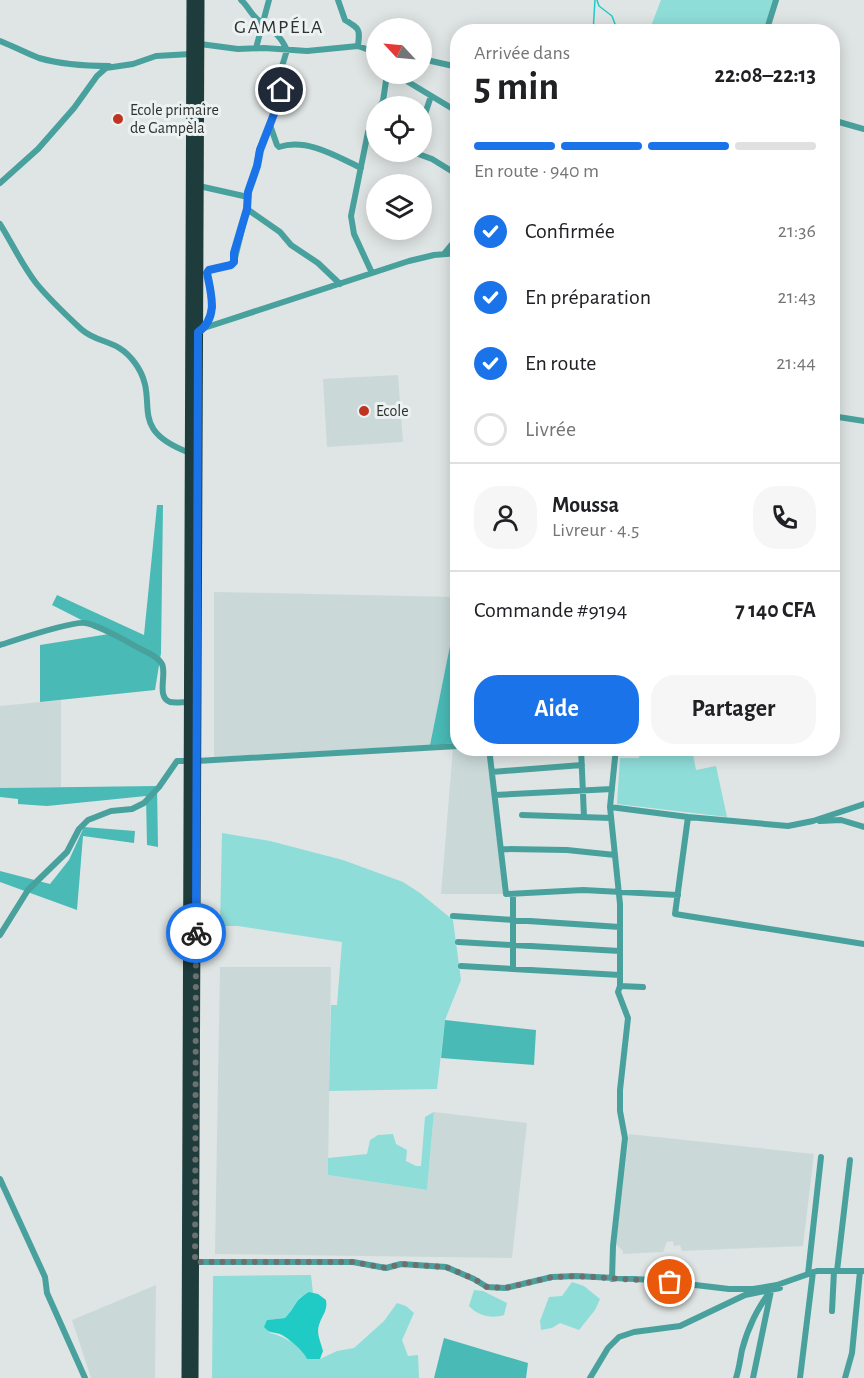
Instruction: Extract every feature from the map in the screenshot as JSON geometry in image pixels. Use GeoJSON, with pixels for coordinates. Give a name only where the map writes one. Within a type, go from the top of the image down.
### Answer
{"type":"FeatureCollection","features":[{"type":"Feature","properties":{"kind":"highway"},"geometry":{"type":"LineString","coordinates":[[191,0],[189,702],[193,761],[194,1378]]}},
{"type":"Feature","properties":{"kind":"highway"},"geometry":{"type":"LineString","coordinates":[[186,1378],[193,761],[201,330],[200,0]]}},
{"type":"Feature","properties":{"kind":"street"},"geometry":{"type":"LineString","coordinates":[[201,330],[213,307],[207,273],[209,270],[231,265],[234,262],[234,253],[247,209],[260,150],[279,101],[280,73],[287,50],[280,35],[254,17],[249,6],[241,0]]}},
{"type":"Feature","properties":{"kind":"street"},"geometry":{"type":"LineString","coordinates":[[256,48],[268,0]]}},
{"type":"Feature","properties":{"kind":"street"},"geometry":{"type":"LineString","coordinates":[[338,0],[345,20],[360,31],[358,46]]}},
{"type":"Feature","properties":{"kind":"street"},"geometry":{"type":"LineString","coordinates":[[768,24],[776,0]]}},
{"type":"Feature","properties":{"kind":"street"},"geometry":{"type":"LineString","coordinates":[[0,41],[37,57],[81,66],[134,64],[156,56],[191,54]]}},
{"type":"Feature","properties":{"kind":"street"},"geometry":{"type":"LineString","coordinates":[[200,44],[238,49],[307,51],[358,46],[366,49]]}},
{"type":"Feature","properties":{"kind":"street"},"geometry":{"type":"LineString","coordinates":[[432,61],[450,65]]}},
{"type":"Feature","properties":{"kind":"street"},"geometry":{"type":"LineString","coordinates":[[0,183],[38,149],[74,108],[97,76],[111,66]]}},
{"type":"Feature","properties":{"kind":"street"},"geometry":{"type":"LineString","coordinates":[[411,84],[431,96]]}},
{"type":"Feature","properties":{"kind":"street"},"geometry":{"type":"LineString","coordinates":[[432,97],[450,107]]}},
{"type":"Feature","properties":{"kind":"street"},"geometry":{"type":"LineString","coordinates":[[840,122],[864,129]]}},
{"type":"Feature","properties":{"kind":"street"},"geometry":{"type":"LineString","coordinates":[[270,125],[279,147],[294,144],[308,146],[330,152],[361,168]]}},
{"type":"Feature","properties":{"kind":"street"},"geometry":{"type":"LineString","coordinates":[[366,142],[351,216],[352,226],[372,273]]}},
{"type":"Feature","properties":{"kind":"street"},"geometry":{"type":"LineString","coordinates":[[432,159],[450,171]]}},
{"type":"Feature","properties":{"kind":"street"},"geometry":{"type":"LineString","coordinates":[[199,186],[248,197]]}},
{"type":"Feature","properties":{"kind":"street"},"geometry":{"type":"LineString","coordinates":[[247,209],[280,232],[291,245],[318,263],[340,284]]}},
{"type":"Feature","properties":{"kind":"street"},"geometry":{"type":"LineString","coordinates":[[0,224],[36,283],[48,296],[83,330],[124,350],[136,364],[145,384],[147,418],[151,426],[174,447],[190,453]]}},
{"type":"Feature","properties":{"kind":"street"},"geometry":{"type":"LineString","coordinates":[[444,254],[450,247]]}},
{"type":"Feature","properties":{"kind":"street"},"geometry":{"type":"LineString","coordinates":[[201,330],[409,261],[450,254]]}},
{"type":"Feature","properties":{"kind":"street"},"geometry":{"type":"LineString","coordinates":[[840,417],[864,421]]}},
{"type":"Feature","properties":{"kind":"street"},"geometry":{"type":"LineString","coordinates":[[0,645],[51,630],[86,623],[158,659],[162,664],[164,674],[165,698],[170,702],[189,702]]}},
{"type":"Feature","properties":{"kind":"street"},"geometry":{"type":"LineString","coordinates":[[0,935],[28,890],[66,852],[88,820],[111,812],[138,807],[159,787],[177,761],[450,746]]}},
{"type":"Feature","properties":{"kind":"street"},"geometry":{"type":"LineString","coordinates":[[490,756],[506,894],[618,890],[678,895]]}},
{"type":"Feature","properties":{"kind":"street"},"geometry":{"type":"LineString","coordinates":[[581,756],[584,817]]}},
{"type":"Feature","properties":{"kind":"street"},"geometry":{"type":"LineString","coordinates":[[612,1279],[613,1246],[625,1138],[620,1111],[620,1090],[628,1018],[618,992],[620,986],[620,927],[610,807],[615,756]]}},
{"type":"Feature","properties":{"kind":"street"},"geometry":{"type":"LineString","coordinates":[[492,772],[582,765]]}},
{"type":"Feature","properties":{"kind":"street"},"geometry":{"type":"LineString","coordinates":[[495,795],[612,789]]}},
{"type":"Feature","properties":{"kind":"street"},"geometry":{"type":"LineString","coordinates":[[610,807],[788,826],[813,821],[864,804]]}},
{"type":"Feature","properties":{"kind":"street"},"geometry":{"type":"LineString","coordinates":[[522,815],[611,818]]}},
{"type":"Feature","properties":{"kind":"street"},"geometry":{"type":"LineString","coordinates":[[688,817],[675,914],[864,944]]}},
{"type":"Feature","properties":{"kind":"street"},"geometry":{"type":"LineString","coordinates":[[813,821],[841,820],[864,827]]}},
{"type":"Feature","properties":{"kind":"street"},"geometry":{"type":"LineString","coordinates":[[501,849],[567,850],[615,855]]}},
{"type":"Feature","properties":{"kind":"street"},"geometry":{"type":"LineString","coordinates":[[513,894],[513,969]]}},
{"type":"Feature","properties":{"kind":"street"},"geometry":{"type":"LineString","coordinates":[[453,916],[620,927]]}},
{"type":"Feature","properties":{"kind":"street"},"geometry":{"type":"LineString","coordinates":[[458,942],[620,951]]}},
{"type":"Feature","properties":{"kind":"street"},"geometry":{"type":"LineString","coordinates":[[461,966],[620,975]]}},
{"type":"Feature","properties":{"kind":"street"},"geometry":{"type":"LineString","coordinates":[[620,986],[643,987]]}},
{"type":"Feature","properties":{"kind":"street"},"geometry":{"type":"LineString","coordinates":[[800,1378],[822,1157]]}},
{"type":"Feature","properties":{"kind":"street"},"geometry":{"type":"LineString","coordinates":[[832,1311],[849,1160]]}},
{"type":"Feature","properties":{"kind":"street"},"geometry":{"type":"LineString","coordinates":[[0,1179],[45,1277],[47,1293],[85,1378]]}},
{"type":"Feature","properties":{"kind":"street"},"geometry":{"type":"LineString","coordinates":[[195,1262],[353,1262],[386,1268],[401,1264],[446,1267],[487,1287],[506,1288],[552,1277],[576,1276],[753,1289],[777,1285],[811,1273],[862,1271],[852,1353],[845,1378]]}},
{"type":"Feature","properties":{"kind":"street"},"geometry":{"type":"LineString","coordinates":[[590,1378],[608,1348],[619,1337],[634,1332],[680,1326],[744,1295],[782,1287],[801,1276]]}},
{"type":"Feature","properties":{"kind":"street"},"geometry":{"type":"LineString","coordinates":[[736,1378],[741,1364],[742,1350],[757,1312],[771,1290]]}},
{"type":"Feature","properties":{"kind":"street"},"geometry":{"type":"LineString","coordinates":[[753,1378],[771,1290]]}},
{"type":"Feature","properties":{"kind":"shaded area"},"geometry":{"type":"Polygon","coordinates":[[[661,0],[773,0],[765,24],[652,24],[661,0]]]}},
{"type":"Feature","properties":{"kind":"shaded area"},"geometry":{"type":"Polygon","coordinates":[[[398,375],[403,442],[327,447],[323,379],[398,375]]]}},
{"type":"Feature","properties":{"kind":"shaded area"},"geometry":{"type":"Polygon","coordinates":[[[157,505],[163,505],[161,653],[155,690],[40,702],[40,645],[109,634],[52,605],[57,595],[144,635],[157,505]]]}},
{"type":"Feature","properties":{"kind":"shaded area"},"geometry":{"type":"Polygon","coordinates":[[[214,592],[450,597],[450,646],[430,745],[214,757],[214,592]]]}},
{"type":"Feature","properties":{"kind":"shaded area"},"geometry":{"type":"Polygon","coordinates":[[[450,646],[450,744],[430,745],[450,646]]]}},
{"type":"Feature","properties":{"kind":"shaded area"},"geometry":{"type":"Polygon","coordinates":[[[61,700],[61,787],[0,788],[0,706],[61,700]]]}},
{"type":"Feature","properties":{"kind":"shaded area"},"geometry":{"type":"Polygon","coordinates":[[[452,756],[488,756],[503,894],[441,894],[452,756]]]}},
{"type":"Feature","properties":{"kind":"shaded area"},"geometry":{"type":"Polygon","coordinates":[[[639,756],[693,756],[696,770],[716,766],[727,817],[617,804],[620,758],[639,758],[639,756]]]}},
{"type":"Feature","properties":{"kind":"shaded area"},"geometry":{"type":"Polygon","coordinates":[[[157,786],[158,847],[147,845],[146,796],[47,806],[18,804],[18,799],[0,797],[0,788],[157,786]]]}},
{"type":"Feature","properties":{"kind":"shaded area"},"geometry":{"type":"Polygon","coordinates":[[[84,827],[135,831],[134,843],[83,836],[77,910],[0,882],[0,871],[50,884],[69,860],[84,827]]]}},
{"type":"Feature","properties":{"kind":"shaded area"},"geometry":{"type":"Polygon","coordinates":[[[222,833],[270,841],[343,860],[403,882],[453,920],[461,980],[445,1020],[437,1089],[329,1091],[331,1005],[337,1005],[342,942],[238,926],[220,926],[222,833]]]}},
{"type":"Feature","properties":{"kind":"shaded area"},"geometry":{"type":"Polygon","coordinates":[[[220,967],[331,967],[328,1175],[427,1190],[434,1112],[527,1123],[512,1258],[215,1254],[220,967]]]}},
{"type":"Feature","properties":{"kind":"shaded area"},"geometry":{"type":"Polygon","coordinates":[[[445,1020],[536,1030],[534,1065],[441,1058],[445,1020]]]}},
{"type":"Feature","properties":{"kind":"shaded area"},"geometry":{"type":"Polygon","coordinates":[[[434,1112],[427,1190],[328,1175],[328,1158],[367,1154],[370,1140],[378,1135],[393,1134],[396,1144],[407,1150],[406,1161],[421,1166],[425,1117],[434,1112]]]}},
{"type":"Feature","properties":{"kind":"shaded area"},"geometry":{"type":"Polygon","coordinates":[[[629,1134],[814,1154],[803,1246],[682,1251],[680,1245],[674,1246],[673,1241],[667,1242],[663,1252],[623,1254],[616,1244],[629,1134]]]}},
{"type":"Feature","properties":{"kind":"shaded area"},"geometry":{"type":"Polygon","coordinates":[[[311,1275],[313,1293],[303,1295],[285,1318],[267,1320],[270,1333],[283,1337],[320,1359],[337,1351],[354,1348],[384,1321],[397,1303],[406,1306],[414,1313],[402,1340],[408,1356],[418,1355],[419,1378],[212,1378],[213,1276],[311,1275]]]}},
{"type":"Feature","properties":{"kind":"shaded area"},"geometry":{"type":"Polygon","coordinates":[[[572,1282],[584,1286],[600,1299],[595,1310],[579,1330],[560,1323],[552,1328],[541,1330],[540,1321],[549,1297],[562,1296],[572,1282]]]}},
{"type":"Feature","properties":{"kind":"shaded area"},"geometry":{"type":"Polygon","coordinates":[[[156,1285],[155,1378],[91,1378],[72,1320],[156,1285]]]}},
{"type":"Feature","properties":{"kind":"shaded area"},"geometry":{"type":"Polygon","coordinates":[[[474,1290],[483,1291],[507,1303],[504,1315],[485,1316],[469,1306],[474,1290]]]}},
{"type":"Feature","properties":{"kind":"shaded area"},"geometry":{"type":"Polygon","coordinates":[[[309,1292],[318,1294],[326,1300],[318,1328],[323,1351],[320,1359],[307,1359],[289,1340],[264,1327],[267,1320],[285,1318],[298,1301],[309,1292]]]}},
{"type":"Feature","properties":{"kind":"shaded area"},"geometry":{"type":"Polygon","coordinates":[[[444,1338],[528,1363],[526,1378],[434,1378],[444,1338]]]}},
{"type":"Feature","properties":{"kind":"waterway"},"geometry":{"type":"LineString","coordinates":[[594,24],[595,0]]}},
{"type":"Feature","properties":{"kind":"waterway"},"geometry":{"type":"LineString","coordinates":[[597,0],[599,6],[612,16],[615,24]]}},
{"type":"Feature","properties":{"kind":"way so far"},"geometry":{"type":"LineString","coordinates":[[196,933],[195,1262],[353,1262],[386,1268],[401,1264],[446,1267],[487,1287],[506,1288],[552,1277],[576,1276],[670,1282]]}},
{"type":"Feature","properties":{"kind":"place","name":"Ecole primaire de Gampèla"},"geometry":{"type":"Point","coordinates":[118,119]}},
{"type":"Feature","properties":{"kind":"place","name":"Ecole"},"geometry":{"type":"Point","coordinates":[364,411]}},
{"type":"Feature","properties":{"kind":"district","name":"GAMPÉLA"},"geometry":{"type":"Point","coordinates":[279,27]}},
{"type":"Feature","properties":{"kind":"route"},"geometry":{"type":"LineString","coordinates":[[196,933],[198,332],[204,328],[213,307],[207,273],[209,270],[231,265],[234,262],[234,253],[247,209],[248,192],[281,90]]}}]}
